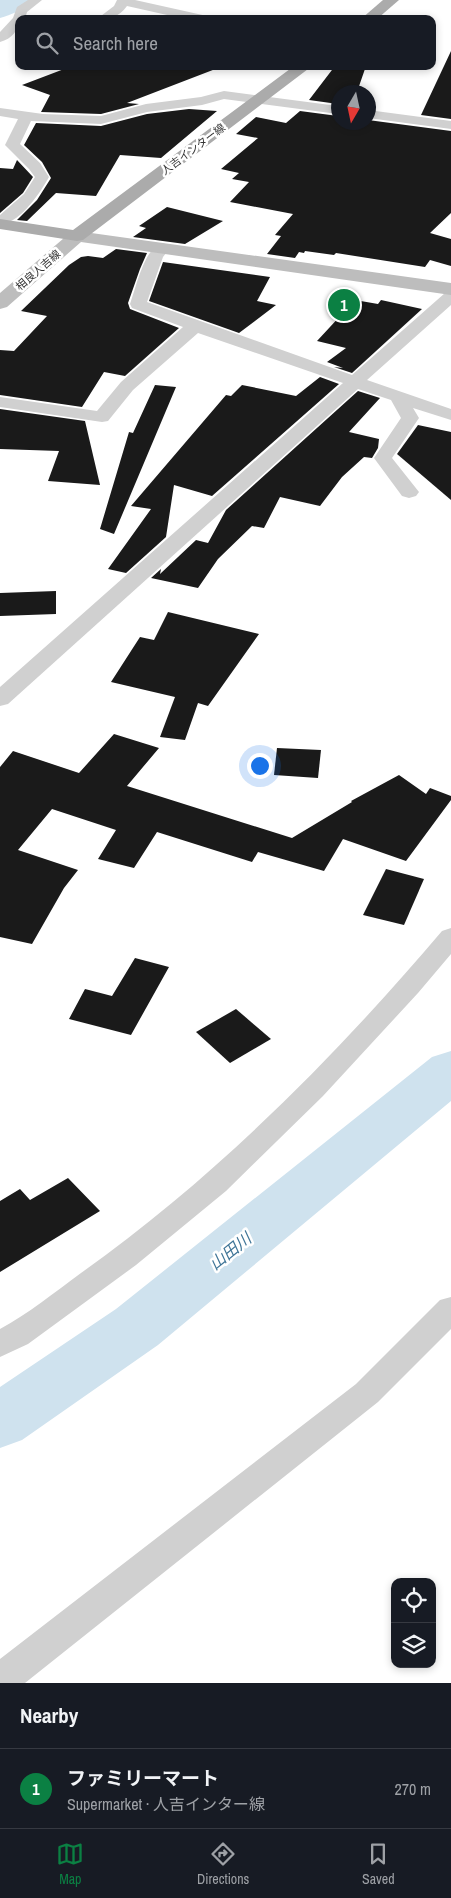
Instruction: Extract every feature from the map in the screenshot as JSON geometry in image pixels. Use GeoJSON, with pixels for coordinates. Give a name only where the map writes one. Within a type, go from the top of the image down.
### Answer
{"type":"FeatureCollection","features":[{"type":"Feature","properties":{"kind":"main road"},"geometry":{"type":"LineString","coordinates":[[373,15],[392,0]]}},
{"type":"Feature","properties":{"kind":"main road","name":"人吉インター線"},"geometry":{"type":"LineString","coordinates":[[79,234],[299,70]]}},
{"type":"Feature","properties":{"kind":"main road"},"geometry":{"type":"LineString","coordinates":[[1,220],[79,234]]}},
{"type":"Feature","properties":{"kind":"street"},"geometry":{"type":"LineString","coordinates":[[20,15],[21,10],[36,0]]}},
{"type":"Feature","properties":{"kind":"street"},"geometry":{"type":"LineString","coordinates":[[109,15],[119,8],[124,0],[186,15]]}},
{"type":"Feature","properties":{"kind":"street"},"geometry":{"type":"LineString","coordinates":[[0,38],[15,24]]}},
{"type":"Feature","properties":{"kind":"street"},"geometry":{"type":"LineString","coordinates":[[0,112],[67,120],[101,120],[146,108],[202,101],[224,94],[331,109]]}},
{"type":"Feature","properties":{"kind":"street"},"geometry":{"type":"LineString","coordinates":[[376,115],[451,125]]}},
{"type":"Feature","properties":{"kind":"street"},"geometry":{"type":"LineString","coordinates":[[1,220],[30,198],[42,177],[35,166],[12,145],[26,116]]}},
{"type":"Feature","properties":{"kind":"street"},"geometry":{"type":"LineString","coordinates":[[79,234],[441,289],[451,288]]}},
{"type":"Feature","properties":{"kind":"street"},"geometry":{"type":"LineString","coordinates":[[79,234],[451,288]]}},
{"type":"Feature","properties":{"kind":"street","name":"相良人吉線"},"geometry":{"type":"LineString","coordinates":[[0,303],[79,234]]}},
{"type":"Feature","properties":{"kind":"street"},"geometry":{"type":"LineString","coordinates":[[162,248],[155,256],[138,304],[195,326],[451,415]]}},
{"type":"Feature","properties":{"kind":"street"},"geometry":{"type":"LineString","coordinates":[[0,699],[451,296]]}},
{"type":"Feature","properties":{"kind":"street"},"geometry":{"type":"LineString","coordinates":[[0,402],[102,416],[126,386],[195,326]]}},
{"type":"Feature","properties":{"kind":"street"},"geometry":{"type":"LineString","coordinates":[[399,398],[410,418],[382,458],[409,492]]}},
{"type":"Feature","properties":{"kind":"street"},"geometry":{"type":"LineString","coordinates":[[0,1344],[17,1335],[126,1257],[216,1183],[313,1089],[409,987],[451,937]]}},
{"type":"Feature","properties":{"kind":"street"},"geometry":{"type":"LineString","coordinates":[[0,1681],[367,1393],[451,1309]]}},
{"type":"Feature","properties":{"kind":"building"},"geometry":{"type":"Polygon","coordinates":[[[451,51],[451,119],[421,115],[451,51]]]}},
{"type":"Feature","properties":{"kind":"building"},"geometry":{"type":"Polygon","coordinates":[[[61,70],[213,70],[127,103],[139,104],[101,114],[41,112],[50,95],[22,85],[61,70]]]}},
{"type":"Feature","properties":{"kind":"building"},"geometry":{"type":"Polygon","coordinates":[[[332,70],[365,70],[359,85],[331,85],[331,103],[309,100],[332,70]]]}},
{"type":"Feature","properties":{"kind":"building"},"geometry":{"type":"Polygon","coordinates":[[[189,109],[217,111],[161,158],[120,155],[96,196],[56,193],[27,221],[17,220],[37,200],[51,178],[42,162],[24,145],[36,123],[101,126],[147,114],[189,109]]]}},
{"type":"Feature","properties":{"kind":"building"},"geometry":{"type":"Polygon","coordinates":[[[300,111],[331,115],[331,130],[376,130],[376,121],[451,131],[451,213],[430,233],[451,239],[451,266],[430,260],[425,267],[336,253],[334,255],[305,251],[304,253],[299,252],[295,258],[267,254],[281,236],[275,235],[293,214],[230,202],[249,182],[232,179],[239,173],[221,169],[258,138],[236,134],[256,117],[286,123],[300,111]]]}},
{"type":"Feature","properties":{"kind":"building"},"geometry":{"type":"Polygon","coordinates":[[[17,160],[33,177],[23,193],[0,213],[0,168],[13,169],[17,160]]]}},
{"type":"Feature","properties":{"kind":"building"},"geometry":{"type":"Polygon","coordinates":[[[167,207],[223,221],[185,244],[133,237],[146,228],[139,226],[167,207]]]}},
{"type":"Feature","properties":{"kind":"building"},"geometry":{"type":"Polygon","coordinates":[[[116,249],[147,253],[128,303],[130,309],[179,328],[125,376],[104,372],[82,407],[0,395],[0,350],[14,351],[47,316],[21,311],[69,265],[81,257],[103,258],[116,249]]]}},
{"type":"Feature","properties":{"kind":"building"},"geometry":{"type":"Polygon","coordinates":[[[163,262],[270,277],[257,301],[276,305],[239,333],[149,301],[163,262]]]}},
{"type":"Feature","properties":{"kind":"building"},"geometry":{"type":"Polygon","coordinates":[[[355,300],[378,304],[381,300],[422,309],[352,373],[334,367],[343,368],[327,362],[346,348],[317,341],[355,300]]]}},
{"type":"Feature","properties":{"kind":"building"},"geometry":{"type":"Polygon","coordinates":[[[320,377],[339,384],[212,496],[174,485],[166,537],[126,573],[108,569],[151,509],[131,506],[226,395],[231,396],[242,385],[296,396],[320,377]]]}},
{"type":"Feature","properties":{"kind":"building"},"geometry":{"type":"Polygon","coordinates":[[[155,385],[176,387],[114,534],[100,529],[129,432],[133,433],[155,385]]]}},
{"type":"Feature","properties":{"kind":"building"},"geometry":{"type":"Polygon","coordinates":[[[358,391],[380,398],[349,432],[379,439],[378,448],[372,458],[364,457],[342,477],[320,506],[280,497],[264,528],[252,526],[218,559],[198,588],[151,578],[161,569],[160,574],[196,540],[208,543],[226,510],[358,391]]]}},
{"type":"Feature","properties":{"kind":"building"},"geometry":{"type":"Polygon","coordinates":[[[0,409],[85,421],[100,485],[48,481],[59,451],[0,449],[0,409]]]}},
{"type":"Feature","properties":{"kind":"building"},"geometry":{"type":"Polygon","coordinates":[[[418,425],[451,432],[451,500],[397,454],[418,425]]]}},
{"type":"Feature","properties":{"kind":"building"},"geometry":{"type":"Polygon","coordinates":[[[56,591],[56,614],[0,616],[0,593],[56,591]]]}},
{"type":"Feature","properties":{"kind":"building"},"geometry":{"type":"Polygon","coordinates":[[[168,612],[259,634],[208,706],[198,703],[185,740],[160,737],[175,697],[111,682],[140,637],[154,640],[168,612]]]}},
{"type":"Feature","properties":{"kind":"building"},"geometry":{"type":"Polygon","coordinates":[[[114,734],[159,748],[127,786],[292,838],[351,801],[399,775],[426,794],[430,788],[451,796],[451,800],[406,861],[343,839],[324,871],[258,852],[252,862],[157,832],[134,868],[98,859],[116,830],[52,809],[18,850],[78,870],[64,888],[32,944],[0,937],[0,767],[13,751],[79,773],[114,734]]]}},
{"type":"Feature","properties":{"kind":"building"},"geometry":{"type":"Polygon","coordinates":[[[277,748],[321,750],[318,778],[274,775],[277,748]]]}},
{"type":"Feature","properties":{"kind":"building"},"geometry":{"type":"Polygon","coordinates":[[[386,869],[424,879],[404,925],[363,915],[386,869]]]}},
{"type":"Feature","properties":{"kind":"building"},"geometry":{"type":"Polygon","coordinates":[[[135,958],[169,967],[131,1035],[69,1019],[85,989],[112,996],[135,958]]]}},
{"type":"Feature","properties":{"kind":"building"},"geometry":{"type":"Polygon","coordinates":[[[236,1009],[271,1039],[230,1063],[196,1032],[236,1009]]]}},
{"type":"Feature","properties":{"kind":"building"},"geometry":{"type":"Polygon","coordinates":[[[68,1178],[100,1211],[0,1272],[0,1201],[20,1189],[30,1200],[68,1178]]]}},
{"type":"Feature","properties":{"kind":"waterway"},"geometry":{"type":"LineString","coordinates":[[0,10],[18,0]]}},
{"type":"Feature","properties":{"kind":"waterway","name":"山田川"},"geometry":{"type":"LineString","coordinates":[[0,1421],[137,1327],[451,1071]]}},
{"type":"Feature","properties":{"kind":"place","name":"ファミリーマート"},"geometry":{"type":"Point","coordinates":[344,305]}}]}
